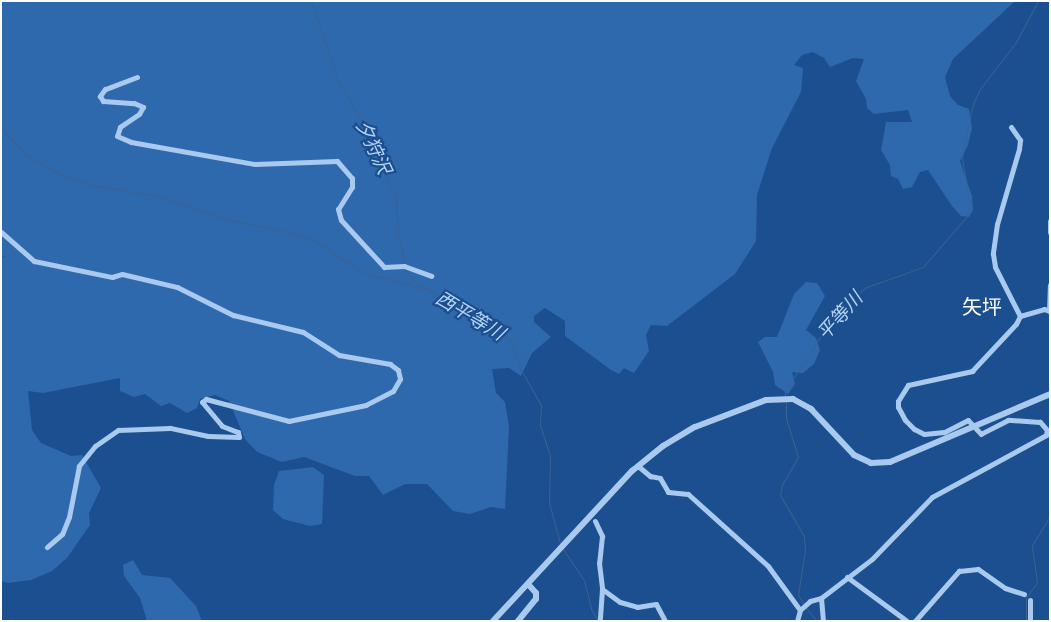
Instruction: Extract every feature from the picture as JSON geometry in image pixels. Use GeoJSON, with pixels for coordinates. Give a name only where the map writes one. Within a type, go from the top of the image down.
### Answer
{"type":"FeatureCollection","features":[{"type":"Feature","properties":{"kind":"street"},"geometry":{"type":"LineString","coordinates":[[137,77],[105,89],[100,96],[102,101],[134,103],[143,107],[139,114],[120,127],[117,136],[131,142],[255,164],[337,161],[352,178],[352,187],[338,209],[341,220],[384,267],[404,266],[431,276]]}},
{"type":"Feature","properties":{"kind":"street"},"geometry":{"type":"LineString","coordinates":[[1011,127],[1020,140],[1019,149],[997,224],[993,254],[995,267],[1020,316]]}},
{"type":"Feature","properties":{"kind":"street"},"geometry":{"type":"LineString","coordinates":[[1050,220],[1050,232]]}},
{"type":"Feature","properties":{"kind":"street"},"geometry":{"type":"LineString","coordinates":[[1,232],[34,261],[112,277],[122,274],[177,287],[233,315],[303,332],[340,355],[390,364],[398,370],[400,379],[394,391],[366,406],[290,420],[206,399],[202,402],[222,426],[238,432],[239,437],[208,436],[170,428],[118,430],[95,446],[79,466],[69,517],[62,534],[47,547]]}},
{"type":"Feature","properties":{"kind":"street"},"geometry":{"type":"LineString","coordinates":[[1020,316],[1049,311],[1050,285]]}},
{"type":"Feature","properties":{"kind":"street"},"geometry":{"type":"LineString","coordinates":[[797,621],[801,609],[807,603],[821,598],[872,559],[932,497],[1048,435],[1044,426],[1034,421],[1008,420],[981,434],[968,420],[944,432],[919,432],[900,413],[898,407],[901,393],[917,382],[972,371],[1016,324],[1020,316]]}},
{"type":"Feature","properties":{"kind":"street"},"geometry":{"type":"LineString","coordinates":[[493,621],[638,466],[695,427],[766,400],[782,398],[803,403],[850,452],[871,462],[900,460],[1050,394]]}},
{"type":"Feature","properties":{"kind":"street"},"geometry":{"type":"LineString","coordinates":[[638,466],[650,476],[660,478],[668,492],[688,494],[718,519],[768,566],[801,609]]}},
{"type":"Feature","properties":{"kind":"street"},"geometry":{"type":"LineString","coordinates":[[595,521],[602,536],[599,563],[602,589],[600,619]]}},
{"type":"Feature","properties":{"kind":"street"},"geometry":{"type":"LineString","coordinates":[[915,621],[959,571],[978,569],[1005,588],[1024,594]]}},
{"type":"Feature","properties":{"kind":"street"},"geometry":{"type":"LineString","coordinates":[[847,577],[907,621]]}},
{"type":"Feature","properties":{"kind":"street"},"geometry":{"type":"LineString","coordinates":[[518,621],[536,599],[536,594],[528,584]]}},
{"type":"Feature","properties":{"kind":"street"},"geometry":{"type":"LineString","coordinates":[[602,589],[620,602],[637,607],[656,604],[665,621]]}},
{"type":"Feature","properties":{"kind":"street"},"geometry":{"type":"LineString","coordinates":[[821,598],[823,621]]}},
{"type":"Feature","properties":{"kind":"street"},"geometry":{"type":"LineString","coordinates":[[1030,600],[1030,621]]}},
{"type":"Feature","properties":{"kind":"shaded area"},"geometry":{"type":"Polygon","coordinates":[[[1,1],[1015,1],[953,59],[945,77],[950,96],[958,105],[969,109],[972,128],[968,145],[960,161],[972,196],[973,210],[969,217],[961,216],[952,206],[928,170],[920,172],[912,187],[903,189],[898,179],[891,176],[890,165],[881,150],[886,122],[912,122],[908,110],[874,114],[867,108],[866,99],[856,81],[864,59],[853,58],[830,67],[824,58],[813,52],[802,55],[794,65],[803,68],[801,92],[772,148],[757,195],[756,241],[735,274],[667,326],[651,325],[646,335],[649,351],[634,373],[624,368],[619,374],[611,370],[565,336],[565,321],[545,308],[534,316],[534,322],[551,337],[532,353],[521,376],[509,368],[492,369],[496,393],[505,402],[509,427],[505,509],[491,507],[470,514],[453,511],[427,484],[405,484],[383,495],[369,476],[355,476],[304,457],[282,462],[257,452],[245,439],[229,401],[215,395],[200,399],[197,408],[187,413],[170,403],[161,406],[145,394],[134,397],[120,391],[120,378],[43,393],[28,391],[32,430],[41,443],[71,456],[82,455],[101,488],[89,513],[90,525],[67,558],[52,571],[31,580],[8,583],[1,581],[1,256],[6,258],[1,255],[1,1]]]}},
{"type":"Feature","properties":{"kind":"shaded area"},"geometry":{"type":"Polygon","coordinates":[[[806,282],[817,283],[825,296],[806,330],[816,338],[820,350],[814,364],[803,373],[792,372],[795,384],[788,394],[775,385],[773,372],[758,342],[765,337],[777,337],[794,294],[806,282]]]}},
{"type":"Feature","properties":{"kind":"shaded area"},"geometry":{"type":"Polygon","coordinates":[[[313,467],[324,475],[322,524],[310,526],[283,519],[273,510],[274,485],[279,471],[313,467]]]}},
{"type":"Feature","properties":{"kind":"shaded area"},"geometry":{"type":"Polygon","coordinates":[[[133,560],[142,575],[170,578],[196,606],[202,621],[147,621],[140,598],[124,576],[123,565],[133,560]]]}},
{"type":"Feature","properties":{"kind":"waterway","name":"夕狩沢"},"geometry":{"type":"LineString","coordinates":[[311,1],[337,79],[362,121],[396,199],[398,236],[406,265]]}},
{"type":"Feature","properties":{"kind":"waterway","name":"平等川"},"geometry":{"type":"LineString","coordinates":[[785,396],[785,391],[820,337],[855,295],[867,287],[923,267],[967,216],[970,206],[962,158],[973,104],[980,89],[1016,42],[1038,1]]}},
{"type":"Feature","properties":{"kind":"waterway"},"geometry":{"type":"LineString","coordinates":[[1,128],[24,153],[57,173],[91,185],[158,196],[226,219],[300,235],[312,239],[362,272],[426,290]]}},
{"type":"Feature","properties":{"kind":"waterway","name":"西平等川"},"geometry":{"type":"LineString","coordinates":[[406,269],[407,274],[419,285],[444,298],[463,314],[499,330],[511,341],[521,370],[541,405],[540,425],[550,456],[549,503],[560,543]]}},
{"type":"Feature","properties":{"kind":"waterway","name":"平等川"},"geometry":{"type":"LineString","coordinates":[[786,402],[786,418],[798,457],[782,485],[780,495],[804,536],[805,550],[798,595],[804,604]]}},
{"type":"Feature","properties":{"kind":"waterway"},"geometry":{"type":"LineString","coordinates":[[1026,621],[1026,598],[1037,582],[1032,545],[1050,516]]}},
{"type":"Feature","properties":{"kind":"waterway","name":"西平等川"},"geometry":{"type":"LineString","coordinates":[[563,549],[584,580],[591,609],[598,620]]}},
{"type":"Feature","properties":{"kind":"waterway","name":"平等川"},"geometry":{"type":"LineString","coordinates":[[806,608],[817,621]]}},
{"type":"Feature","properties":{"kind":"district","name":"矢坪"},"geometry":{"type":"Point","coordinates":[982,306]}}]}
